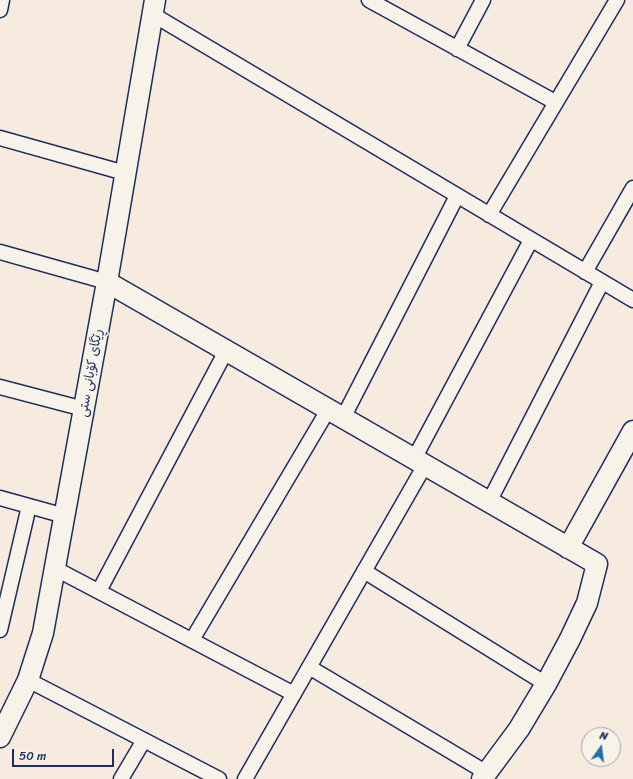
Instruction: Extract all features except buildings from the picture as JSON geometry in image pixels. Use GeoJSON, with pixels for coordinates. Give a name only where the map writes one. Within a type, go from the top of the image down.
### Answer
{"type":"FeatureCollection","features":[{"type":"Feature","properties":{"kind":"street"},"geometry":{"type":"LineString","coordinates":[[0,10],[2,0]]}},
{"type":"Feature","properties":{"kind":"street"},"geometry":{"type":"LineString","coordinates":[[369,0],[555,102]]}},
{"type":"Feature","properties":{"kind":"street"},"geometry":{"type":"LineString","coordinates":[[457,48],[483,0]]}},
{"type":"Feature","properties":{"kind":"street"},"geometry":{"type":"LineString","coordinates":[[488,215],[617,0]]}},
{"type":"Feature","properties":{"kind":"street"},"geometry":{"type":"LineString","coordinates":[[153,7],[488,215],[633,300]]}},
{"type":"Feature","properties":{"kind":"street","name":"ڕێگای کۆبانی ستی"},"geometry":{"type":"LineString","coordinates":[[0,737],[28,680],[43,633],[107,282],[153,7]]}},
{"type":"Feature","properties":{"kind":"street"},"geometry":{"type":"LineString","coordinates":[[0,138],[125,173]]}},
{"type":"Feature","properties":{"kind":"street"},"geometry":{"type":"LineString","coordinates":[[585,272],[633,188]]}},
{"type":"Feature","properties":{"kind":"street"},"geometry":{"type":"LineString","coordinates":[[192,640],[335,414],[457,196]]}},
{"type":"Feature","properties":{"kind":"street"},"geometry":{"type":"LineString","coordinates":[[245,779],[364,571],[531,240]]}},
{"type":"Feature","properties":{"kind":"street"},"geometry":{"type":"LineString","coordinates":[[0,252],[107,282],[596,564],[587,603],[570,639],[546,684],[519,728],[485,776],[309,667]]}},
{"type":"Feature","properties":{"kind":"street"},"geometry":{"type":"LineString","coordinates":[[489,502],[602,282]]}},
{"type":"Feature","properties":{"kind":"street"},"geometry":{"type":"LineString","coordinates":[[99,591],[226,351]]}},
{"type":"Feature","properties":{"kind":"street"},"geometry":{"type":"LineString","coordinates":[[0,387],[84,409]]}},
{"type":"Feature","properties":{"kind":"street"},"geometry":{"type":"LineString","coordinates":[[568,548],[633,431]]}},
{"type":"Feature","properties":{"kind":"street"},"geometry":{"type":"LineString","coordinates":[[0,498],[65,516]]}},
{"type":"Feature","properties":{"kind":"street"},"geometry":{"type":"LineString","coordinates":[[0,630],[29,506]]}},
{"type":"Feature","properties":{"kind":"street"},"geometry":{"type":"LineString","coordinates":[[54,568],[294,694]]}},
{"type":"Feature","properties":{"kind":"street"},"geometry":{"type":"LineString","coordinates":[[364,571],[546,684]]}},
{"type":"Feature","properties":{"kind":"street"},"geometry":{"type":"LineString","coordinates":[[28,680],[219,779]]}},
{"type":"Feature","properties":{"kind":"street"},"geometry":{"type":"LineString","coordinates":[[120,779],[144,740]]}}]}
